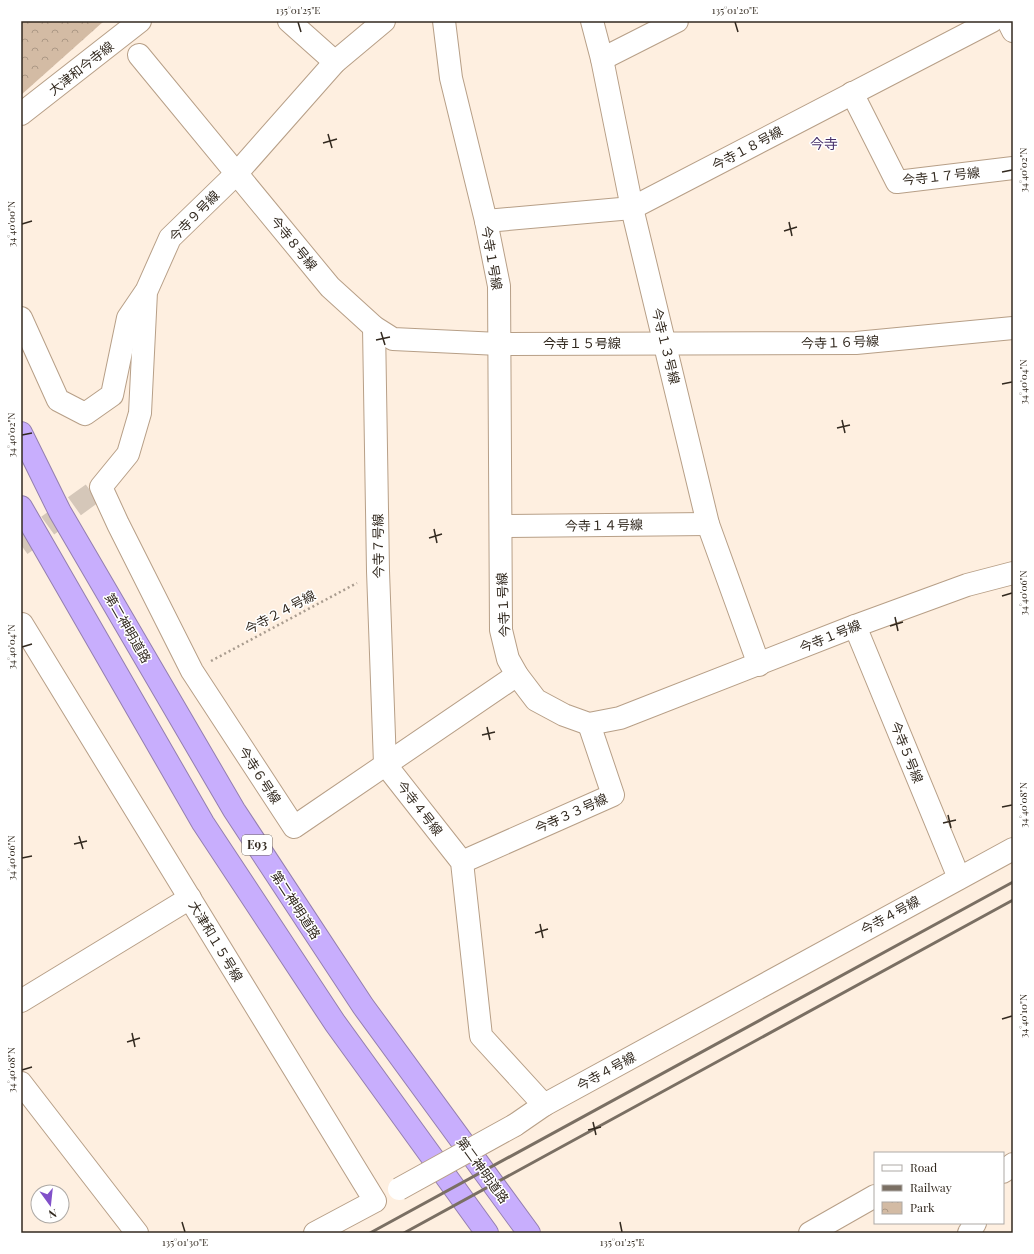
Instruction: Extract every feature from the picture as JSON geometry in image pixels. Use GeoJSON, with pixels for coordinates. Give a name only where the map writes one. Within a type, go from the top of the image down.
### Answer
{"type":"FeatureCollection","features":[{"type":"Feature","properties":{"kind":"highway","name":"第二神明道路"},"geometry":{"type":"LineString","coordinates":[[21,433],[60,512],[234,810],[363,1006],[529,1233]]}},
{"type":"Feature","properties":{"kind":"highway","name":"E93"},"geometry":{"type":"LineString","coordinates":[[21,507],[203,824],[335,1023],[487,1233]]}},
{"type":"Feature","properties":{"kind":"street","name":"大津和今寺線"},"geometry":{"type":"LineString","coordinates":[[21,114],[140,21]]}},
{"type":"Feature","properties":{"kind":"street"},"geometry":{"type":"LineString","coordinates":[[289,21],[335,62]]}},
{"type":"Feature","properties":{"kind":"street","name":"今寺９号線"},"geometry":{"type":"LineString","coordinates":[[101,487],[128,454],[140,413],[146,292],[170,238],[236,173],[335,62],[384,21]]}},
{"type":"Feature","properties":{"kind":"street","name":"今寺１号線"},"geometry":{"type":"LineString","coordinates":[[444,21],[451,78],[486,221],[499,286],[498,344],[501,630],[508,659],[517,675],[536,700],[564,715],[588,724],[620,718],[759,665],[855,626],[967,585],[1013,573]]}},
{"type":"Feature","properties":{"kind":"street","name":"今寺１３号線"},"geometry":{"type":"LineString","coordinates":[[592,21],[602,60],[632,208],[666,343],[708,524],[759,665]]}},
{"type":"Feature","properties":{"kind":"street"},"geometry":{"type":"LineString","coordinates":[[602,60],[677,21]]}},
{"type":"Feature","properties":{"kind":"street","name":"今寺１８号線"},"geometry":{"type":"LineString","coordinates":[[486,221],[632,208],[992,21]]}},
{"type":"Feature","properties":{"kind":"street"},"geometry":{"type":"LineString","coordinates":[[1008,21],[1013,30]]}},
{"type":"Feature","properties":{"kind":"street","name":"今寺８号線"},"geometry":{"type":"LineString","coordinates":[[138,55],[330,287],[374,327],[393,339],[498,344]]}},
{"type":"Feature","properties":{"kind":"street","name":"今寺１７号線"},"geometry":{"type":"LineString","coordinates":[[852,93],[897,182],[1013,168]]}},
{"type":"Feature","properties":{"kind":"street"},"geometry":{"type":"LineString","coordinates":[[21,318],[58,400],[85,414],[112,395],[128,318],[146,292]]}},
{"type":"Feature","properties":{"kind":"street","name":"今寺７号線"},"geometry":{"type":"LineString","coordinates":[[374,327],[378,571],[386,764]]}},
{"type":"Feature","properties":{"kind":"street","name":"今寺１６号線"},"geometry":{"type":"LineString","coordinates":[[666,343],[856,343],[1013,328]]}},
{"type":"Feature","properties":{"kind":"street","name":"今寺１５号線"},"geometry":{"type":"LineString","coordinates":[[498,344],[666,343]]}},
{"type":"Feature","properties":{"kind":"street","name":"今寺６号線"},"geometry":{"type":"LineString","coordinates":[[101,487],[192,671],[294,827],[517,675]]}},
{"type":"Feature","properties":{"kind":"street","name":"今寺１４号線"},"geometry":{"type":"LineString","coordinates":[[501,526],[708,524]]}},
{"type":"Feature","properties":{"kind":"street","name":"大津和１５号線"},"geometry":{"type":"LineString","coordinates":[[21,624],[375,1201]]}},
{"type":"Feature","properties":{"kind":"street","name":"今寺５号線"},"geometry":{"type":"LineString","coordinates":[[855,626],[959,878]]}},
{"type":"Feature","properties":{"kind":"street","name":"今寺３３号線"},"geometry":{"type":"LineString","coordinates":[[462,862],[612,795],[588,724]]}},
{"type":"Feature","properties":{"kind":"street","name":"今寺４号線"},"geometry":{"type":"LineString","coordinates":[[386,764],[462,862]]}},
{"type":"Feature","properties":{"kind":"street","name":"今寺４号線"},"geometry":{"type":"LineString","coordinates":[[375,1201],[515,1125],[544,1105],[1013,848]]}},
{"type":"Feature","properties":{"kind":"street"},"geometry":{"type":"LineString","coordinates":[[462,862],[481,1036],[544,1105]]}},
{"type":"Feature","properties":{"kind":"street"},"geometry":{"type":"LineString","coordinates":[[21,1001],[190,898]]}},
{"type":"Feature","properties":{"kind":"street"},"geometry":{"type":"LineString","coordinates":[[21,1083],[137,1233]]}},
{"type":"Feature","properties":{"kind":"street"},"geometry":{"type":"LineString","coordinates":[[1004,1171],[1013,1164]]}},
{"type":"Feature","properties":{"kind":"street"},"geometry":{"type":"LineString","coordinates":[[810,1233],[874,1197]]}},
{"type":"Feature","properties":{"kind":"street"},"geometry":{"type":"LineString","coordinates":[[315,1233],[375,1201]]}},
{"type":"Feature","properties":{"kind":"street"},"geometry":{"type":"LineString","coordinates":[[969,1233],[974,1224]]}},
{"type":"Feature","properties":{"kind":"path","name":"今寺２４号線"},"geometry":{"type":"LineString","coordinates":[[192,671],[378,571]]}},
{"type":"Feature","properties":{"kind":"green space"},"geometry":{"type":"Polygon","coordinates":[[[21,21],[104,21],[21,95],[21,21]]]}},
{"type":"Feature","properties":{"kind":"tunnel"},"geometry":{"type":"LineString","coordinates":[[21,545],[101,487]]}},
{"type":"Feature","properties":{"kind":"railway"},"geometry":{"type":"LineString","coordinates":[[370,1233],[1013,882]]}},
{"type":"Feature","properties":{"kind":"railway"},"geometry":{"type":"LineString","coordinates":[[404,1233],[1013,900]]}},
{"type":"Feature","properties":{"kind":"district","name":"今寺"},"geometry":{"type":"Point","coordinates":[824,144]}}]}
